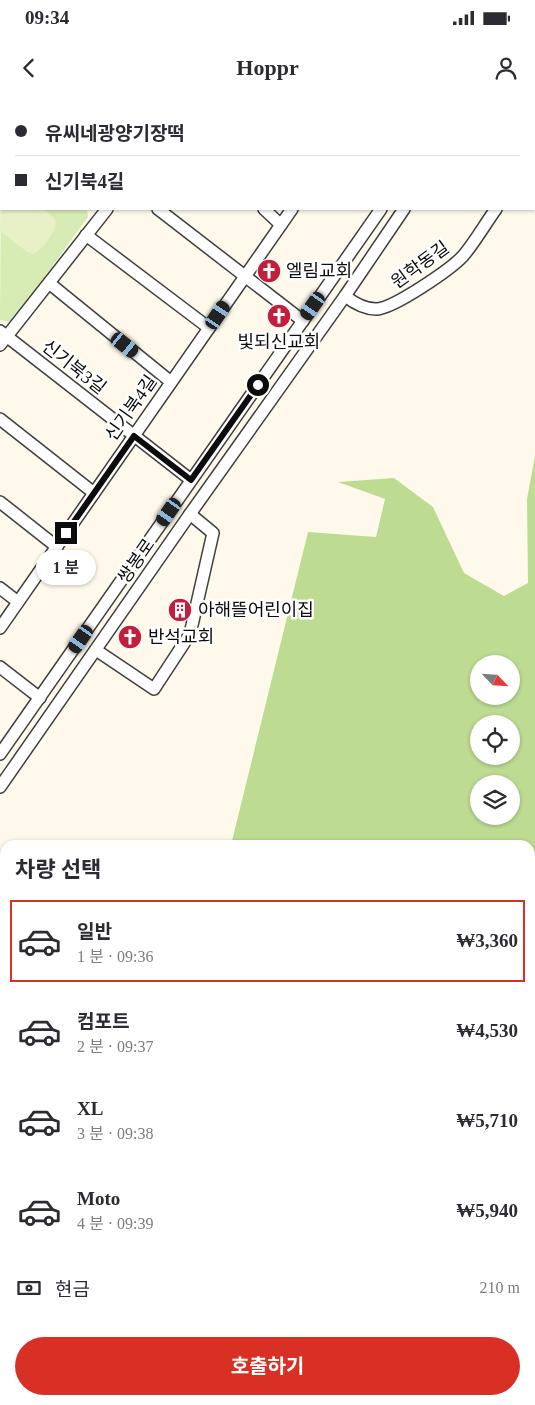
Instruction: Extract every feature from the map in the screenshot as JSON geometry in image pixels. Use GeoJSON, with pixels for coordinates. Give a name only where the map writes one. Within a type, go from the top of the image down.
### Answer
{"type":"FeatureCollection","features":[{"type":"Feature","properties":{"kind":"street","name":"신기북3길"},"geometry":{"type":"LineString","coordinates":[[105,210],[49,283],[2,337],[191,480]]}},
{"type":"Feature","properties":{"kind":"street"},"geometry":{"type":"LineString","coordinates":[[159,210],[303,321]]}},
{"type":"Feature","properties":{"kind":"street"},"geometry":{"type":"LineString","coordinates":[[265,210],[280,225]]}},
{"type":"Feature","properties":{"kind":"street","name":"신기북4길"},"geometry":{"type":"LineString","coordinates":[[0,628],[291,210]]}},
{"type":"Feature","properties":{"kind":"street","name":"쌍봉로"},"geometry":{"type":"LineString","coordinates":[[0,754],[380,210]]}},
{"type":"Feature","properties":{"kind":"street","name":"쌍봉로"},"geometry":{"type":"LineString","coordinates":[[0,787],[403,210]]}},
{"type":"Feature","properties":{"kind":"street","name":"원학동길"},"geometry":{"type":"LineString","coordinates":[[344,296],[370,309],[379,309],[397,303],[458,261],[495,210]]}},
{"type":"Feature","properties":{"kind":"street"},"geometry":{"type":"LineString","coordinates":[[86,235],[209,328]]}},
{"type":"Feature","properties":{"kind":"street"},"geometry":{"type":"LineString","coordinates":[[49,283],[171,382]]}},
{"type":"Feature","properties":{"kind":"street"},"geometry":{"type":"LineString","coordinates":[[0,419],[94,493]]}},
{"type":"Feature","properties":{"kind":"street"},"geometry":{"type":"LineString","coordinates":[[0,502],[57,547]]}},
{"type":"Feature","properties":{"kind":"street"},"geometry":{"type":"LineString","coordinates":[[96,650],[154,689],[190,634],[213,533],[190,514]]}},
{"type":"Feature","properties":{"kind":"street"},"geometry":{"type":"LineString","coordinates":[[0,588],[18,602]]}},
{"type":"Feature","properties":{"kind":"street"},"geometry":{"type":"LineString","coordinates":[[0,667],[40,698]]}},
{"type":"Feature","properties":{"kind":"green space"},"geometry":{"type":"Polygon","coordinates":[[[1,210],[87,210],[88,217],[12,322],[0,320],[1,210]]]}},
{"type":"Feature","properties":{"kind":"green space"},"geometry":{"type":"Polygon","coordinates":[[[1,210],[44,210],[55,220],[56,224],[45,243],[35,253],[27,252],[0,231],[1,210]]]}},
{"type":"Feature","properties":{"kind":"green space"},"geometry":{"type":"Polygon","coordinates":[[[535,456],[535,840],[232,840],[308,532],[376,537],[385,499],[338,482],[394,478],[433,507],[464,573],[504,596],[528,583],[527,499],[535,456]]]}},
{"type":"Feature","properties":{"kind":"place","name":"엘림교회"},"geometry":{"type":"Point","coordinates":[269,271]}},
{"type":"Feature","properties":{"kind":"place","name":"빛되신교회"},"geometry":{"type":"Point","coordinates":[279,316]}},
{"type":"Feature","properties":{"kind":"place","name":"아해뜰어린이집"},"geometry":{"type":"Point","coordinates":[180,610]}},
{"type":"Feature","properties":{"kind":"place","name":"반석교회"},"geometry":{"type":"Point","coordinates":[130,637]}},
{"type":"Feature","properties":{"kind":"route"},"geometry":{"type":"LineString","coordinates":[[66,533],[134,436],[191,480],[258,385]]}}]}
